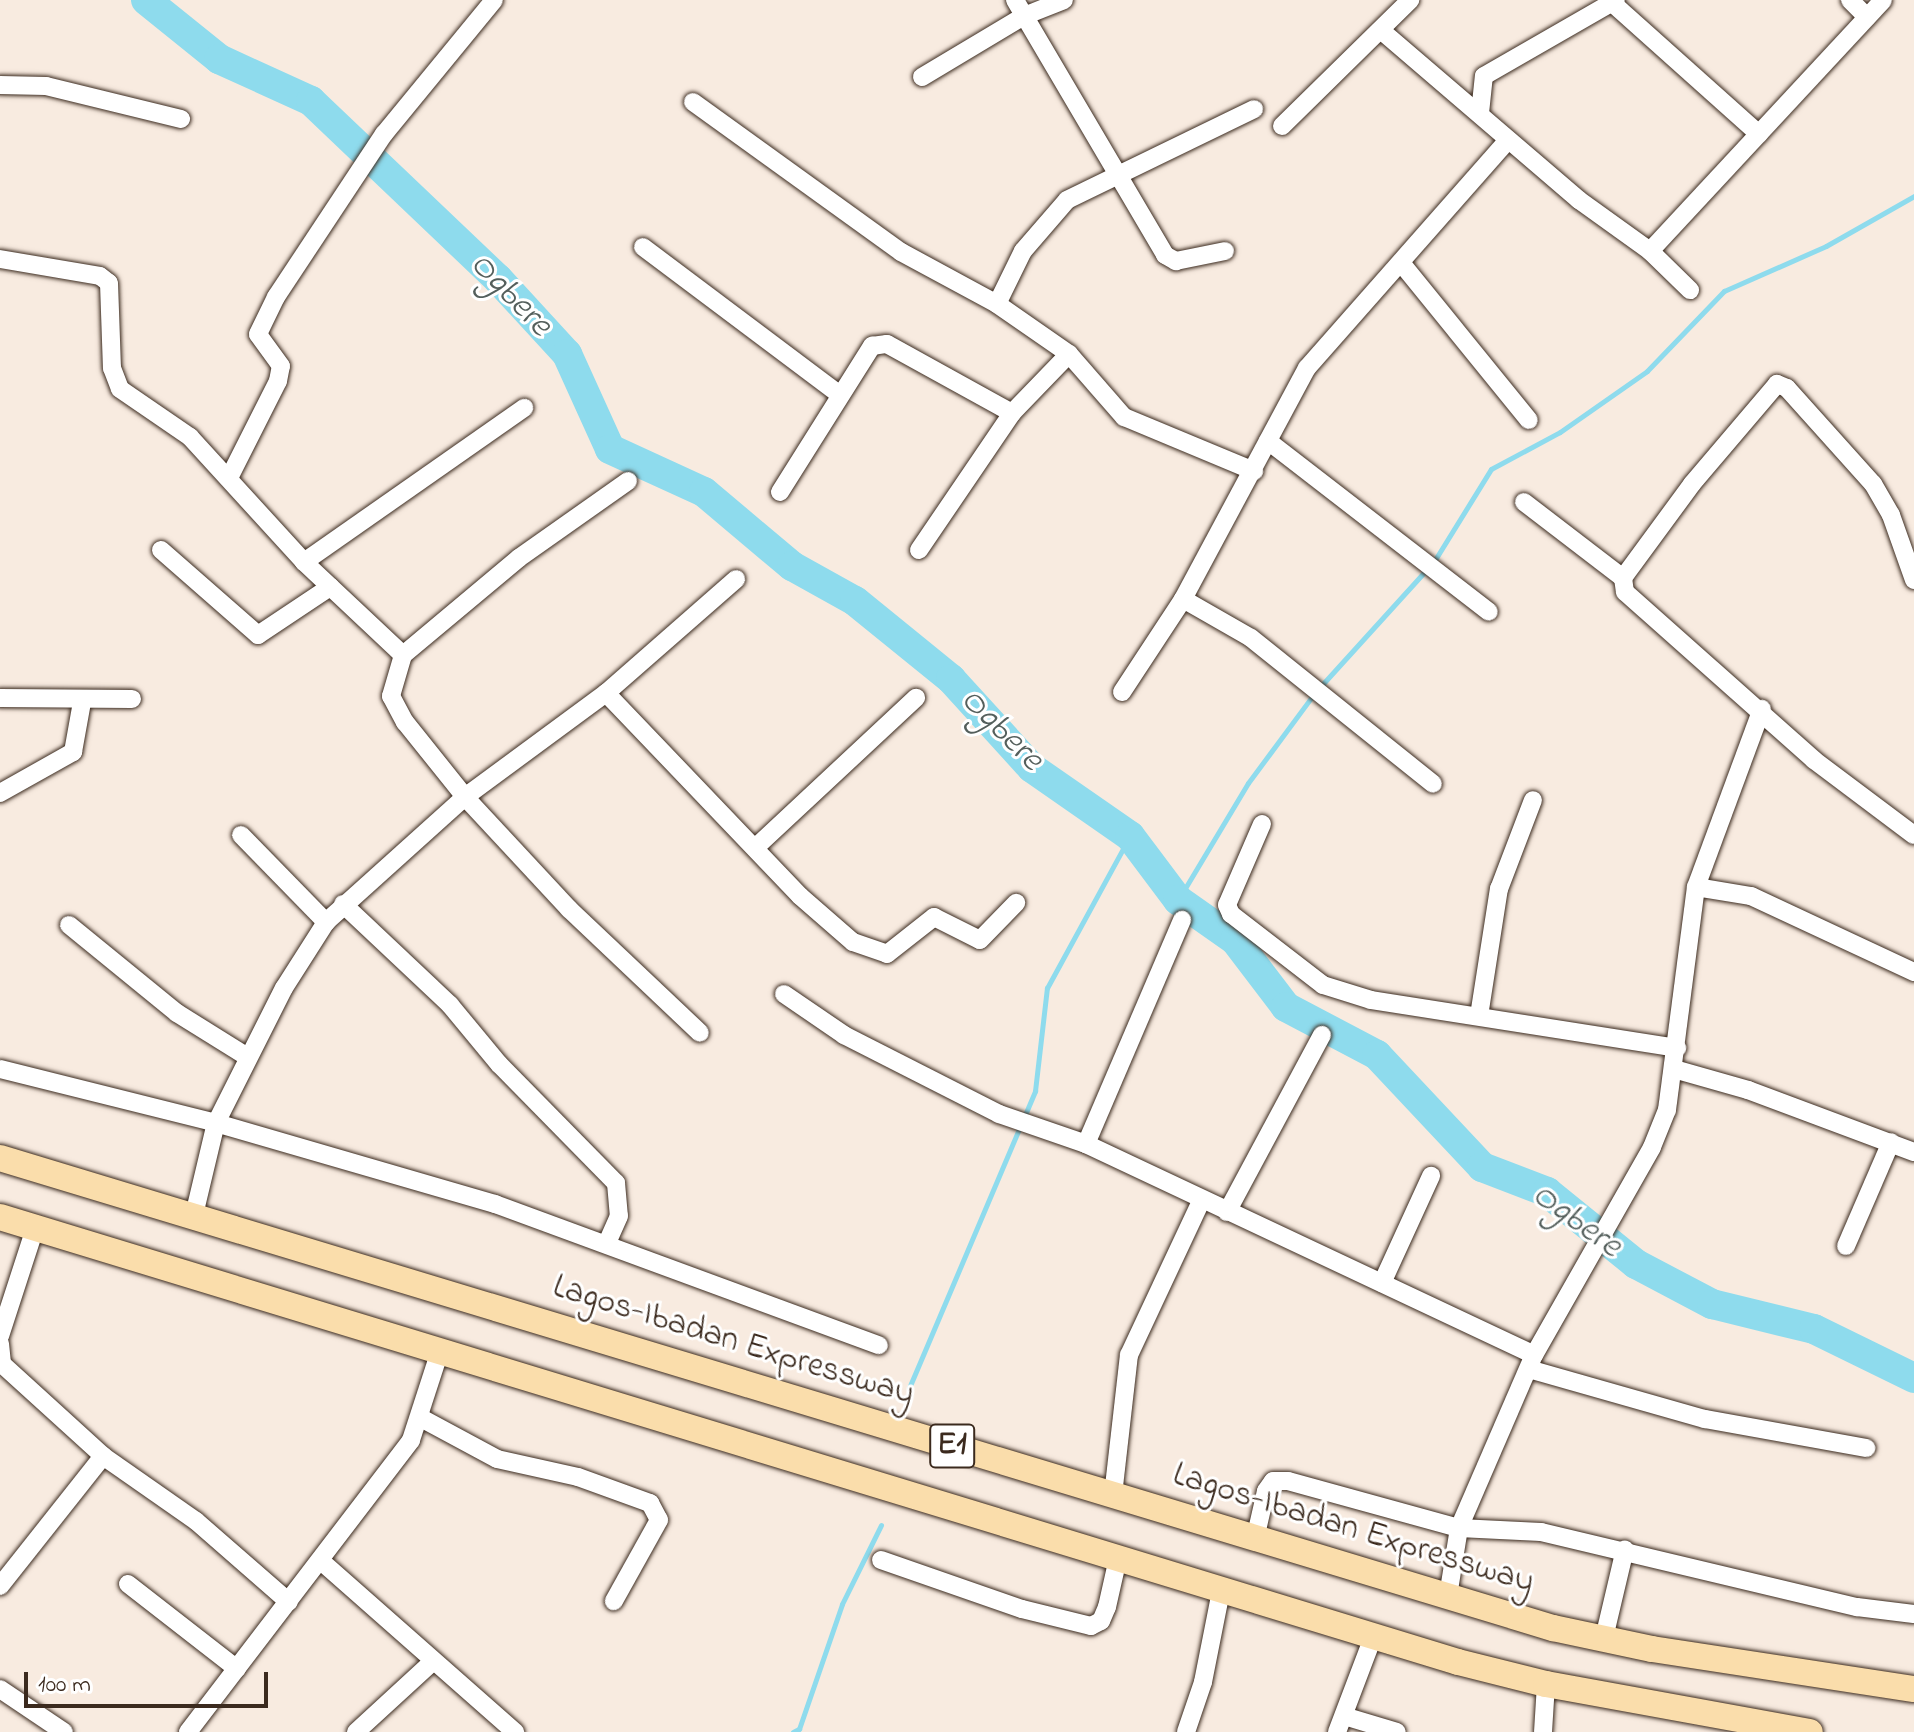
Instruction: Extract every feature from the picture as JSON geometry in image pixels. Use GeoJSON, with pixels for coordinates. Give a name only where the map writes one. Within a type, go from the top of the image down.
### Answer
{"type":"FeatureCollection","features":[{"type":"Feature","properties":{"kind":"highway","name":"Lagos-Ibadan Expressway"},"geometry":{"type":"LineString","coordinates":[[0,1158],[1448,1596],[1604,1638],[1914,1689]]}},
{"type":"Feature","properties":{"kind":"highway","name":"E1"},"geometry":{"type":"LineString","coordinates":[[0,1217],[1373,1637],[1546,1684],[1747,1728],[1810,1732]]}},
{"type":"Feature","properties":{"kind":"street"},"geometry":{"type":"LineString","coordinates":[[229,478],[278,381],[281,366],[258,334],[276,297],[384,134],[494,0]]}},
{"type":"Feature","properties":{"kind":"street"},"geometry":{"type":"LineString","coordinates":[[922,77],[1020,8],[1064,0]]}},
{"type":"Feature","properties":{"kind":"street"},"geometry":{"type":"LineString","coordinates":[[1282,126],[1383,32],[1410,0]]}},
{"type":"Feature","properties":{"kind":"street"},"geometry":{"type":"LineString","coordinates":[[1850,0],[1867,17]]}},
{"type":"Feature","properties":{"kind":"street"},"geometry":{"type":"LineString","coordinates":[[1650,251],[1883,0]]}},
{"type":"Feature","properties":{"kind":"street"},"geometry":{"type":"LineString","coordinates":[[1480,113],[1484,76],[1612,1],[1759,134]]}},
{"type":"Feature","properties":{"kind":"street"},"geometry":{"type":"LineString","coordinates":[[1020,8],[1165,255],[1176,261],[1225,251]]}},
{"type":"Feature","properties":{"kind":"street"},"geometry":{"type":"LineString","coordinates":[[1383,32],[1508,140],[1650,251],[1690,290]]}},
{"type":"Feature","properties":{"kind":"street"},"geometry":{"type":"LineString","coordinates":[[0,85],[46,86],[181,119]]}},
{"type":"Feature","properties":{"kind":"street"},"geometry":{"type":"LineString","coordinates":[[693,102],[901,252],[997,304],[1069,354],[1124,417],[1254,471]]}},
{"type":"Feature","properties":{"kind":"street"},"geometry":{"type":"LineString","coordinates":[[997,304],[1023,251],[1067,200],[1254,109]]}},
{"type":"Feature","properties":{"kind":"street"},"geometry":{"type":"LineString","coordinates":[[1122,692],[1183,599],[1268,441],[1331,336],[1402,264],[1508,140]]}},
{"type":"Feature","properties":{"kind":"street"},"geometry":{"type":"LineString","coordinates":[[643,247],[840,395]]}},
{"type":"Feature","properties":{"kind":"street"},"geometry":{"type":"LineString","coordinates":[[0,259],[100,276],[109,283],[114,380],[190,437],[304,562],[403,655]]}},
{"type":"Feature","properties":{"kind":"street"},"geometry":{"type":"LineString","coordinates":[[1402,264],[1529,420]]}},
{"type":"Feature","properties":{"kind":"street"},"geometry":{"type":"LineString","coordinates":[[780,492],[861,356],[872,346],[887,344],[1012,413]]}},
{"type":"Feature","properties":{"kind":"street"},"geometry":{"type":"LineString","coordinates":[[919,550],[1012,413],[1069,354]]}},
{"type":"Feature","properties":{"kind":"street"},"geometry":{"type":"LineString","coordinates":[[1623,578],[1692,484],[1777,384],[1787,388],[1873,484],[1891,515],[1914,580]]}},
{"type":"Feature","properties":{"kind":"street"},"geometry":{"type":"LineString","coordinates":[[304,562],[524,408]]}},
{"type":"Feature","properties":{"kind":"street"},"geometry":{"type":"LineString","coordinates":[[1268,441],[1489,612]]}},
{"type":"Feature","properties":{"kind":"street"},"geometry":{"type":"LineString","coordinates":[[628,481],[519,558],[403,655],[391,696],[465,797],[569,909],[700,1033]]}},
{"type":"Feature","properties":{"kind":"street"},"geometry":{"type":"LineString","coordinates":[[1524,502],[1623,578],[1625,592],[1762,709],[1814,760],[1914,835]]}},
{"type":"Feature","properties":{"kind":"street"},"geometry":{"type":"LineString","coordinates":[[161,550],[258,635],[330,587]]}},
{"type":"Feature","properties":{"kind":"street"},"geometry":{"type":"LineString","coordinates":[[194,1215],[216,1123],[246,1056],[326,922],[465,797],[606,693],[736,579]]}},
{"type":"Feature","properties":{"kind":"street"},"geometry":{"type":"LineString","coordinates":[[1183,599],[1251,638],[1433,784]]}},
{"type":"Feature","properties":{"kind":"street"},"geometry":{"type":"LineString","coordinates":[[606,693],[800,896],[853,942],[873,952],[894,951],[934,917],[980,940],[1016,903]]}},
{"type":"Feature","properties":{"kind":"street"},"geometry":{"type":"LineString","coordinates":[[0,698],[82,702],[132,699]]}},
{"type":"Feature","properties":{"kind":"street"},"geometry":{"type":"LineString","coordinates":[[756,847],[916,698]]}},
{"type":"Feature","properties":{"kind":"street"},"geometry":{"type":"LineString","coordinates":[[0,793],[73,752],[82,702]]}},
{"type":"Feature","properties":{"kind":"street"},"geometry":{"type":"LineString","coordinates":[[1448,1596],[1459,1528],[1532,1362],[1624,1196],[1667,1110],[1696,887],[1762,709]]}},
{"type":"Feature","properties":{"kind":"street"},"geometry":{"type":"LineString","coordinates":[[1479,1016],[1499,889],[1533,800]]}},
{"type":"Feature","properties":{"kind":"street"},"geometry":{"type":"LineString","coordinates":[[1262,824],[1229,891],[1231,914],[1323,985],[1343,994],[1677,1048]]}},
{"type":"Feature","properties":{"kind":"street"},"geometry":{"type":"LineString","coordinates":[[241,835],[326,922]]}},
{"type":"Feature","properties":{"kind":"street"},"geometry":{"type":"LineString","coordinates":[[1696,887],[1751,896],[1914,972]]}},
{"type":"Feature","properties":{"kind":"street"},"geometry":{"type":"LineString","coordinates":[[343,904],[450,1005],[499,1064],[616,1183],[619,1216],[607,1243]]}},
{"type":"Feature","properties":{"kind":"street"},"geometry":{"type":"LineString","coordinates":[[1086,1144],[1182,920]]}},
{"type":"Feature","properties":{"kind":"street"},"geometry":{"type":"LineString","coordinates":[[69,925],[177,1013],[246,1056]]}},
{"type":"Feature","properties":{"kind":"street"},"geometry":{"type":"LineString","coordinates":[[784,994],[844,1035],[999,1114],[1086,1144],[1201,1201],[1382,1283],[1532,1362],[1705,1419],[1866,1448]]}},
{"type":"Feature","properties":{"kind":"street"},"geometry":{"type":"LineString","coordinates":[[1227,1212],[1322,1035]]}},
{"type":"Feature","properties":{"kind":"street"},"geometry":{"type":"LineString","coordinates":[[0,1069],[216,1123],[495,1204],[879,1345]]}},
{"type":"Feature","properties":{"kind":"street"},"geometry":{"type":"LineString","coordinates":[[1674,1069],[1914,1152]]}},
{"type":"Feature","properties":{"kind":"street"},"geometry":{"type":"LineString","coordinates":[[1846,1246],[1891,1142]]}},
{"type":"Feature","properties":{"kind":"street"},"geometry":{"type":"LineString","coordinates":[[1382,1283],[1431,1176]]}},
{"type":"Feature","properties":{"kind":"street"},"geometry":{"type":"LineString","coordinates":[[1113,1495],[1125,1427],[1129,1355],[1201,1201]]}},
{"type":"Feature","properties":{"kind":"street"},"geometry":{"type":"LineString","coordinates":[[0,1336],[35,1228]]}},
{"type":"Feature","properties":{"kind":"street"},"geometry":{"type":"LineString","coordinates":[[0,1344],[1,1364],[103,1456],[196,1521],[289,1602]]}},
{"type":"Feature","properties":{"kind":"street"},"geometry":{"type":"LineString","coordinates":[[188,1732],[411,1440],[421,1418],[440,1351]]}},
{"type":"Feature","properties":{"kind":"street"},"geometry":{"type":"LineString","coordinates":[[421,1418],[497,1459],[578,1477],[650,1503],[659,1520],[614,1601]]}},
{"type":"Feature","properties":{"kind":"street"},"geometry":{"type":"LineString","coordinates":[[0,1586],[103,1456]]}},
{"type":"Feature","properties":{"kind":"street"},"geometry":{"type":"LineString","coordinates":[[1255,1539],[1273,1481],[1459,1528],[1541,1532],[1625,1549],[1857,1607],[1914,1614]]}},
{"type":"Feature","properties":{"kind":"street"},"geometry":{"type":"LineString","coordinates":[[1604,1638],[1625,1549]]}},
{"type":"Feature","properties":{"kind":"street"},"geometry":{"type":"LineString","coordinates":[[881,1560],[1022,1609],[1091,1626],[1101,1621],[1107,1607],[1118,1558]]}},
{"type":"Feature","properties":{"kind":"street"},"geometry":{"type":"LineString","coordinates":[[321,1561],[515,1732]]}},
{"type":"Feature","properties":{"kind":"street"},"geometry":{"type":"LineString","coordinates":[[128,1584],[237,1669]]}},
{"type":"Feature","properties":{"kind":"street"},"geometry":{"type":"LineString","coordinates":[[1186,1732],[1203,1682],[1221,1591]]}},
{"type":"Feature","properties":{"kind":"street"},"geometry":{"type":"LineString","coordinates":[[1373,1637],[1341,1724],[1397,1732]]}},
{"type":"Feature","properties":{"kind":"street"},"geometry":{"type":"LineString","coordinates":[[356,1732],[432,1662]]}},
{"type":"Feature","properties":{"kind":"street"},"geometry":{"type":"LineString","coordinates":[[1543,1732],[1546,1684]]}},
{"type":"Feature","properties":{"kind":"street"},"geometry":{"type":"LineString","coordinates":[[0,1689],[64,1732]]}},
{"type":"Feature","properties":{"kind":"waterway","name":"Ogbere"},"geometry":{"type":"LineString","coordinates":[[146,0],[219,59],[311,101],[498,279],[567,354],[610,449],[704,492],[792,566],[855,601],[951,679],[1032,768],[1130,836],[1178,900],[1235,940],[1286,1007],[1377,1055],[1482,1167],[1547,1192],[1636,1264],[1712,1304],[1814,1329],[1914,1378]]}},
{"type":"Feature","properties":{"kind":"waterway"},"geometry":{"type":"LineString","coordinates":[[1433,563],[1491,469],[1560,432],[1647,371],[1724,291],[1826,246],[1914,196]]}},
{"type":"Feature","properties":{"kind":"waterway"},"geometry":{"type":"LineString","coordinates":[[1320,687],[1426,570]]}},
{"type":"Feature","properties":{"kind":"waterway"},"geometry":{"type":"LineString","coordinates":[[1178,900],[1248,783],[1313,695]]}},
{"type":"Feature","properties":{"kind":"waterway"},"geometry":{"type":"LineString","coordinates":[[909,1388],[1035,1091],[1047,988],[1130,836]]}},
{"type":"Feature","properties":{"kind":"waterway"},"geometry":{"type":"LineString","coordinates":[[793,1732],[799,1729],[842,1604],[881,1525]]}}]}
